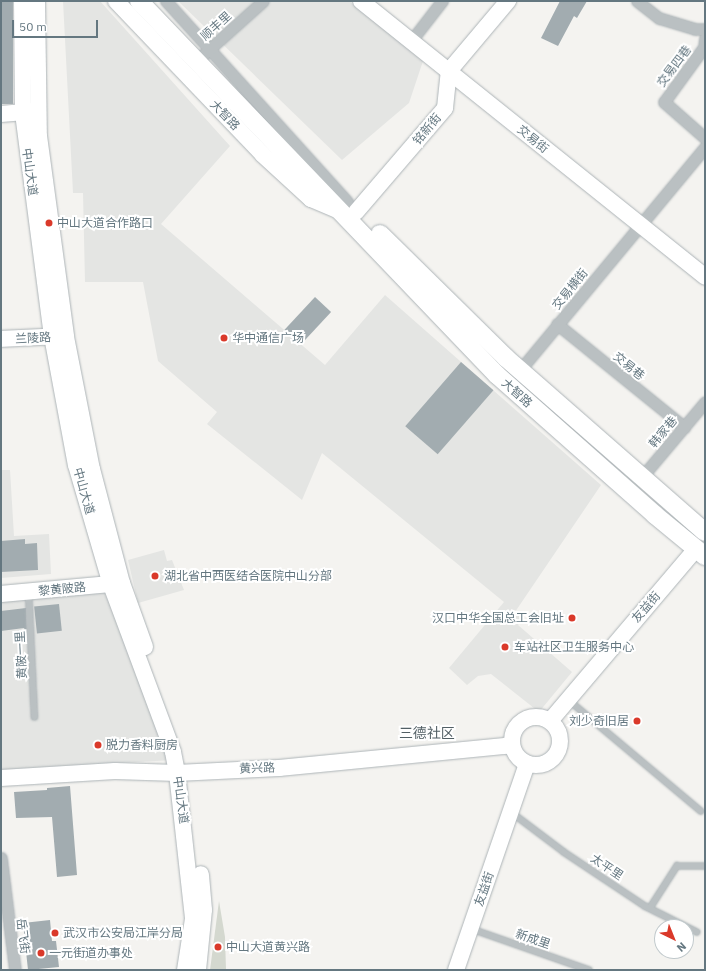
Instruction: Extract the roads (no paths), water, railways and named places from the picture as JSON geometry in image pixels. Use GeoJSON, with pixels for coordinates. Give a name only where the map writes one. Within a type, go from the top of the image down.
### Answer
{"type":"FeatureCollection","features":[{"type":"Feature","properties":{"kind":"main road","name":"大智路"},"geometry":{"type":"LineString","coordinates":[[139,1],[349,209],[520,370],[641,478],[705,532]]}},
{"type":"Feature","properties":{"kind":"main road","name":"大智路"},"geometry":{"type":"LineString","coordinates":[[155,1],[207,51],[497,375],[655,515],[701,552]]}},
{"type":"Feature","properties":{"kind":"street","name":"中山大道"},"geometry":{"type":"LineString","coordinates":[[22,1],[30,112],[48,223],[59,336],[92,469],[116,584],[180,745],[193,919],[185,970]]}},
{"type":"Feature","properties":{"kind":"street","name":"中山大道"},"geometry":{"type":"LineString","coordinates":[[30,112],[37,1]]}},
{"type":"Feature","properties":{"kind":"street","name":"大智路"},"geometry":{"type":"LineString","coordinates":[[116,1],[262,154],[311,199],[349,209]]}},
{"type":"Feature","properties":{"kind":"street","name":"大智路"},"geometry":{"type":"LineString","coordinates":[[166,1],[207,51]]}},
{"type":"Feature","properties":{"kind":"street","name":"顺丰里"},"geometry":{"type":"LineString","coordinates":[[207,51],[263,1]]}},
{"type":"Feature","properties":{"kind":"street","name":"交易街"},"geometry":{"type":"LineString","coordinates":[[361,1],[705,277]]}},
{"type":"Feature","properties":{"kind":"street"},"geometry":{"type":"LineString","coordinates":[[411,41],[442,1]]}},
{"type":"Feature","properties":{"kind":"street"},"geometry":{"type":"LineString","coordinates":[[449,71],[508,1]]}},
{"type":"Feature","properties":{"kind":"street"},"geometry":{"type":"LineString","coordinates":[[637,1],[659,18],[695,29],[705,29]]}},
{"type":"Feature","properties":{"kind":"street","name":"交易四巷"},"geometry":{"type":"LineString","coordinates":[[705,38],[704,47],[664,102],[705,138]]}},
{"type":"Feature","properties":{"kind":"street","name":"铭新街"},"geometry":{"type":"LineString","coordinates":[[349,209],[445,108],[449,71]]}},
{"type":"Feature","properties":{"kind":"street"},"geometry":{"type":"LineString","coordinates":[[1,114],[30,112]]}},
{"type":"Feature","properties":{"kind":"street","name":"交易横街"},"geometry":{"type":"LineString","coordinates":[[520,370],[705,147]]}},
{"type":"Feature","properties":{"kind":"street","name":"交易巷"},"geometry":{"type":"LineString","coordinates":[[557,324],[684,427]]}},
{"type":"Feature","properties":{"kind":"street","name":"兰陵路"},"geometry":{"type":"LineString","coordinates":[[1,339],[59,336]]}},
{"type":"Feature","properties":{"kind":"street","name":"韩家巷"},"geometry":{"type":"LineString","coordinates":[[641,478],[705,402]]}},
{"type":"Feature","properties":{"kind":"street","name":"友益街"},"geometry":{"type":"LineString","coordinates":[[550,721],[701,552]]}},
{"type":"Feature","properties":{"kind":"street","name":"黎黄陂路"},"geometry":{"type":"LineString","coordinates":[[1,594],[116,584]]}},
{"type":"Feature","properties":{"kind":"street"},"geometry":{"type":"LineString","coordinates":[[542,717],[550,721],[557,729],[560,738],[556,754],[544,764],[527,764],[517,756],[512,745],[514,730],[526,719],[542,717]]}},
{"type":"Feature","properties":{"kind":"street","name":"黄兴路"},"geometry":{"type":"LineString","coordinates":[[1,778],[115,771],[182,772],[279,768],[512,745]]}},
{"type":"Feature","properties":{"kind":"street","name":"友益街"},"geometry":{"type":"LineString","coordinates":[[456,970],[527,764]]}},
{"type":"Feature","properties":{"kind":"street","name":"中山大道"},"geometry":{"type":"LineString","coordinates":[[182,772],[193,806],[204,910],[198,970]]}},
{"type":"Feature","properties":{"kind":"street","name":"岳飞街"},"geometry":{"type":"LineString","coordinates":[[1,858],[15,970]]}},
{"type":"Feature","properties":{"kind":"lane","name":"黄陂一里"},"geometry":{"type":"LineString","coordinates":[[29,592],[35,717]]}},
{"type":"Feature","properties":{"kind":"lane"},"geometry":{"type":"LineString","coordinates":[[568,700],[702,811]]}},
{"type":"Feature","properties":{"kind":"lane","name":"太平里"},"geometry":{"type":"LineString","coordinates":[[511,812],[564,852],[650,908],[697,932]]}},
{"type":"Feature","properties":{"kind":"lane"},"geometry":{"type":"LineString","coordinates":[[650,908],[677,866],[705,866]]}},
{"type":"Feature","properties":{"kind":"lane","name":"新成里"},"geometry":{"type":"LineString","coordinates":[[470,928],[589,970]]}},
{"type":"Feature","properties":{"kind":"place","name":"中山大道合作路口"},"geometry":{"type":"Point","coordinates":[49,223]}},
{"type":"Feature","properties":{"kind":"place","name":"华中通信广场"},"geometry":{"type":"Point","coordinates":[224,338]}},
{"type":"Feature","properties":{"kind":"place","name":"湖北省中西医结合医院中山分部"},"geometry":{"type":"Point","coordinates":[155,576]}},
{"type":"Feature","properties":{"kind":"place","name":"汉口中华全国总工会旧址"},"geometry":{"type":"Point","coordinates":[572,618]}},
{"type":"Feature","properties":{"kind":"place","name":"车站社区卫生服务中心"},"geometry":{"type":"Point","coordinates":[505,647]}},
{"type":"Feature","properties":{"kind":"place","name":"刘少奇旧居"},"geometry":{"type":"Point","coordinates":[637,721]}},
{"type":"Feature","properties":{"kind":"place","name":"脱力香料厨房"},"geometry":{"type":"Point","coordinates":[98,745]}},
{"type":"Feature","properties":{"kind":"place","name":"武汉市公安局江岸分局"},"geometry":{"type":"Point","coordinates":[55,933]}},
{"type":"Feature","properties":{"kind":"place","name":"中山大道黄兴路"},"geometry":{"type":"Point","coordinates":[218,947]}},
{"type":"Feature","properties":{"kind":"place","name":"一元街道办事处"},"geometry":{"type":"Point","coordinates":[41,953]}},
{"type":"Feature","properties":{"kind":"district","name":"三德社区"},"geometry":{"type":"Point","coordinates":[427,733]}}]}
